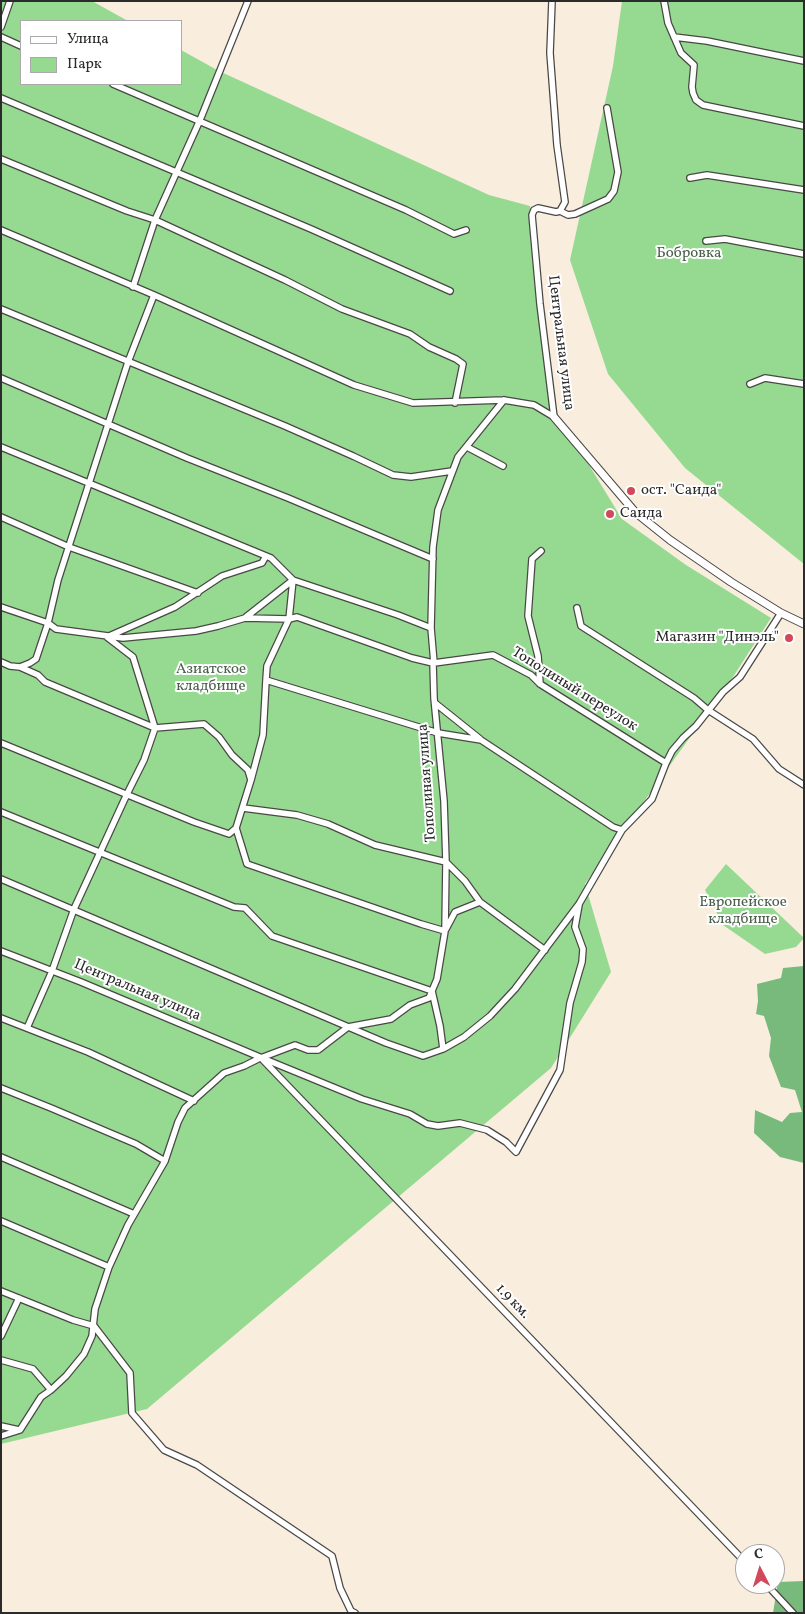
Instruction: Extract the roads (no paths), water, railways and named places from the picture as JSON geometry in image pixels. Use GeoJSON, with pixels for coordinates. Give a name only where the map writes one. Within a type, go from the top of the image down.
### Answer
{"type":"FeatureCollection","features":[{"type":"Feature","properties":{"kind":"street"},"geometry":{"type":"LineString","coordinates":[[1,27],[10,1]]}},
{"type":"Feature","properties":{"kind":"street"},"geometry":{"type":"LineString","coordinates":[[133,287],[155,220],[200,120],[248,1]]}},
{"type":"Feature","properties":{"kind":"street"},"geometry":{"type":"LineString","coordinates":[[552,1],[550,53],[557,145],[565,202],[560,211],[568,215],[575,214],[608,199],[614,191],[618,172],[607,108]]}},
{"type":"Feature","properties":{"kind":"street"},"geometry":{"type":"LineString","coordinates":[[664,1],[668,23],[681,53],[694,65],[693,93],[696,100],[703,105],[804,126]]}},
{"type":"Feature","properties":{"kind":"street"},"geometry":{"type":"LineString","coordinates":[[1,37],[20,46]]}},
{"type":"Feature","properties":{"kind":"street"},"geometry":{"type":"LineString","coordinates":[[674,37],[706,41],[804,62]]}},
{"type":"Feature","properties":{"kind":"street"},"geometry":{"type":"LineString","coordinates":[[114,85],[200,120],[406,210],[454,234],[466,230]]}},
{"type":"Feature","properties":{"kind":"street"},"geometry":{"type":"LineString","coordinates":[[1,98],[177,171],[450,290]]}},
{"type":"Feature","properties":{"kind":"street"},"geometry":{"type":"LineString","coordinates":[[1,159],[127,211],[155,220],[285,280],[342,309],[410,334],[429,347],[464,364],[455,403]]}},
{"type":"Feature","properties":{"kind":"street"},"geometry":{"type":"LineString","coordinates":[[690,178],[707,175],[804,190]]}},
{"type":"Feature","properties":{"kind":"street","name":"Центральная улица"},"geometry":{"type":"LineString","coordinates":[[560,211],[549,212],[538,208],[532,215],[540,304],[554,417],[635,512],[702,562],[780,613],[804,624]]}},
{"type":"Feature","properties":{"kind":"street"},"geometry":{"type":"LineString","coordinates":[[1,230],[154,295],[354,385],[413,403],[504,400],[534,405],[554,417]]}},
{"type":"Feature","properties":{"kind":"street"},"geometry":{"type":"LineString","coordinates":[[706,242],[726,239],[804,254]]}},
{"type":"Feature","properties":{"kind":"street"},"geometry":{"type":"LineString","coordinates":[[38,675],[36,659],[48,623],[58,580],[128,362],[154,295]]}},
{"type":"Feature","properties":{"kind":"street"},"geometry":{"type":"LineString","coordinates":[[1,309],[346,452],[393,475],[411,477],[452,470]]}},
{"type":"Feature","properties":{"kind":"street"},"geometry":{"type":"LineString","coordinates":[[1,378],[187,458],[433,559]]}},
{"type":"Feature","properties":{"kind":"street"},"geometry":{"type":"LineString","coordinates":[[750,384],[765,378],[804,384]]}},
{"type":"Feature","properties":{"kind":"street","name":"Тополиная улица"},"geometry":{"type":"LineString","coordinates":[[432,990],[440,966],[444,931],[446,862],[444,801],[435,703],[431,628],[433,559],[438,510],[458,457],[504,400]]}},
{"type":"Feature","properties":{"kind":"street"},"geometry":{"type":"LineString","coordinates":[[1,447],[271,558],[293,580],[431,628]]}},
{"type":"Feature","properties":{"kind":"street"},"geometry":{"type":"LineString","coordinates":[[467,447],[503,466]]}},
{"type":"Feature","properties":{"kind":"street"},"geometry":{"type":"LineString","coordinates":[[1,517],[69,546],[198,593]]}},
{"type":"Feature","properties":{"kind":"street"},"geometry":{"type":"LineString","coordinates":[[540,551],[532,559],[528,616],[538,656],[540,684]]}},
{"type":"Feature","properties":{"kind":"street"},"geometry":{"type":"LineString","coordinates":[[106,636],[175,606],[222,576],[262,563],[266,556]]}},
{"type":"Feature","properties":{"kind":"street"},"geometry":{"type":"LineString","coordinates":[[246,618],[293,580]]}},
{"type":"Feature","properties":{"kind":"street"},"geometry":{"type":"LineString","coordinates":[[1,743],[194,822],[229,834],[236,828],[251,780],[262,735],[266,666],[289,619],[293,580]]}},
{"type":"Feature","properties":{"kind":"street"},"geometry":{"type":"LineString","coordinates":[[1,607],[48,623],[56,628],[106,636],[139,638],[196,631],[246,618],[297,618],[412,658],[434,663]]}},
{"type":"Feature","properties":{"kind":"street"},"geometry":{"type":"LineString","coordinates":[[577,608],[581,626],[694,698],[708,710],[753,739],[779,768],[804,785]]}},
{"type":"Feature","properties":{"kind":"street"},"geometry":{"type":"LineString","coordinates":[[1,879],[386,1043],[423,1056],[443,1049],[464,1037],[490,1016],[515,989],[579,904],[622,830],[652,799],[666,763],[683,738],[696,726],[723,692],[740,677],[780,613]]}},
{"type":"Feature","properties":{"kind":"street"},"geometry":{"type":"LineString","coordinates":[[27,1028],[52,971],[74,909],[144,760],[155,728],[133,657],[106,636]]}},
{"type":"Feature","properties":{"kind":"street","name":"Тополиный переулок"},"geometry":{"type":"LineString","coordinates":[[434,663],[493,655],[531,675],[540,684],[666,763]]}},
{"type":"Feature","properties":{"kind":"street"},"geometry":{"type":"LineString","coordinates":[[20,667],[36,659]]}},
{"type":"Feature","properties":{"kind":"street"},"geometry":{"type":"LineString","coordinates":[[1,662],[10,666],[20,667],[38,675],[45,682],[155,728],[204,724],[219,737],[232,755],[248,770],[251,780]]}},
{"type":"Feature","properties":{"kind":"street"},"geometry":{"type":"LineString","coordinates":[[266,680],[438,733],[481,740]]}},
{"type":"Feature","properties":{"kind":"street"},"geometry":{"type":"LineString","coordinates":[[435,703],[481,740],[613,827],[622,830]]}},
{"type":"Feature","properties":{"kind":"street"},"geometry":{"type":"LineString","coordinates":[[242,808],[297,815],[328,824],[375,844],[446,862],[465,880],[480,902],[545,950]]}},
{"type":"Feature","properties":{"kind":"street"},"geometry":{"type":"LineString","coordinates":[[1,812],[234,907],[245,908],[272,936],[432,990]]}},
{"type":"Feature","properties":{"kind":"street"},"geometry":{"type":"LineString","coordinates":[[236,828],[247,864],[420,924],[444,931],[459,909],[480,902]]}},
{"type":"Feature","properties":{"kind":"street","name":"Центральная улица"},"geometry":{"type":"LineString","coordinates":[[1,951],[362,1098],[410,1114],[427,1124],[438,1126],[460,1123],[487,1130],[506,1142],[516,1152],[560,1070],[570,1003],[582,962],[583,949],[575,927],[579,904]]}},
{"type":"Feature","properties":{"kind":"street"},"geometry":{"type":"LineString","coordinates":[[1,1436],[20,1430],[41,1397],[66,1376],[84,1354],[92,1336],[95,1309],[109,1267],[134,1214],[164,1161],[185,1108],[224,1073],[295,1045],[308,1050],[318,1050],[348,1026],[391,1019],[410,1005],[429,998],[432,990]]}},
{"type":"Feature","properties":{"kind":"street"},"geometry":{"type":"LineString","coordinates":[[432,990],[443,1049]]}},
{"type":"Feature","properties":{"kind":"street"},"geometry":{"type":"LineString","coordinates":[[1,1018],[88,1052],[194,1101]]}},
{"type":"Feature","properties":{"kind":"street","name":"1.9 км."},"geometry":{"type":"LineString","coordinates":[[262,1058],[735,1552]]}},
{"type":"Feature","properties":{"kind":"street"},"geometry":{"type":"LineString","coordinates":[[1,1088],[136,1144],[164,1161]]}},
{"type":"Feature","properties":{"kind":"street"},"geometry":{"type":"LineString","coordinates":[[1,1157],[134,1214]]}},
{"type":"Feature","properties":{"kind":"street"},"geometry":{"type":"LineString","coordinates":[[1,1221],[109,1267]]}},
{"type":"Feature","properties":{"kind":"street"},"geometry":{"type":"LineString","coordinates":[[1,1291],[73,1320],[94,1326],[130,1373],[132,1413],[164,1450],[197,1465],[332,1556],[340,1588],[351,1611],[354,1613]]}},
{"type":"Feature","properties":{"kind":"street"},"geometry":{"type":"LineString","coordinates":[[1,1336],[19,1298]]}},
{"type":"Feature","properties":{"kind":"street"},"geometry":{"type":"LineString","coordinates":[[1,1360],[33,1369],[51,1390]]}},
{"type":"Feature","properties":{"kind":"street"},"geometry":{"type":"LineString","coordinates":[[1,1426],[20,1430]]}},
{"type":"Feature","properties":{"kind":"street"},"geometry":{"type":"LineString","coordinates":[[775,1594],[793,1613]]}},
{"type":"Feature","properties":{"kind":"place","name":"ост. \"Саида\""},"geometry":{"type":"Point","coordinates":[631,491]}},
{"type":"Feature","properties":{"kind":"place","name":"Саида"},"geometry":{"type":"Point","coordinates":[610,514]}},
{"type":"Feature","properties":{"kind":"place","name":"Магазин \"Динэль\""},"geometry":{"type":"Point","coordinates":[789,638]}},
{"type":"Feature","properties":{"kind":"park label","name":"Бобровка"},"geometry":{"type":"Point","coordinates":[689,254]}},
{"type":"Feature","properties":{"kind":"park label","name":"Азиатское кладбище"},"geometry":{"type":"Point","coordinates":[211,678]}},
{"type":"Feature","properties":{"kind":"park label","name":"Европейское кладбище"},"geometry":{"type":"Point","coordinates":[743,912]}}]}
